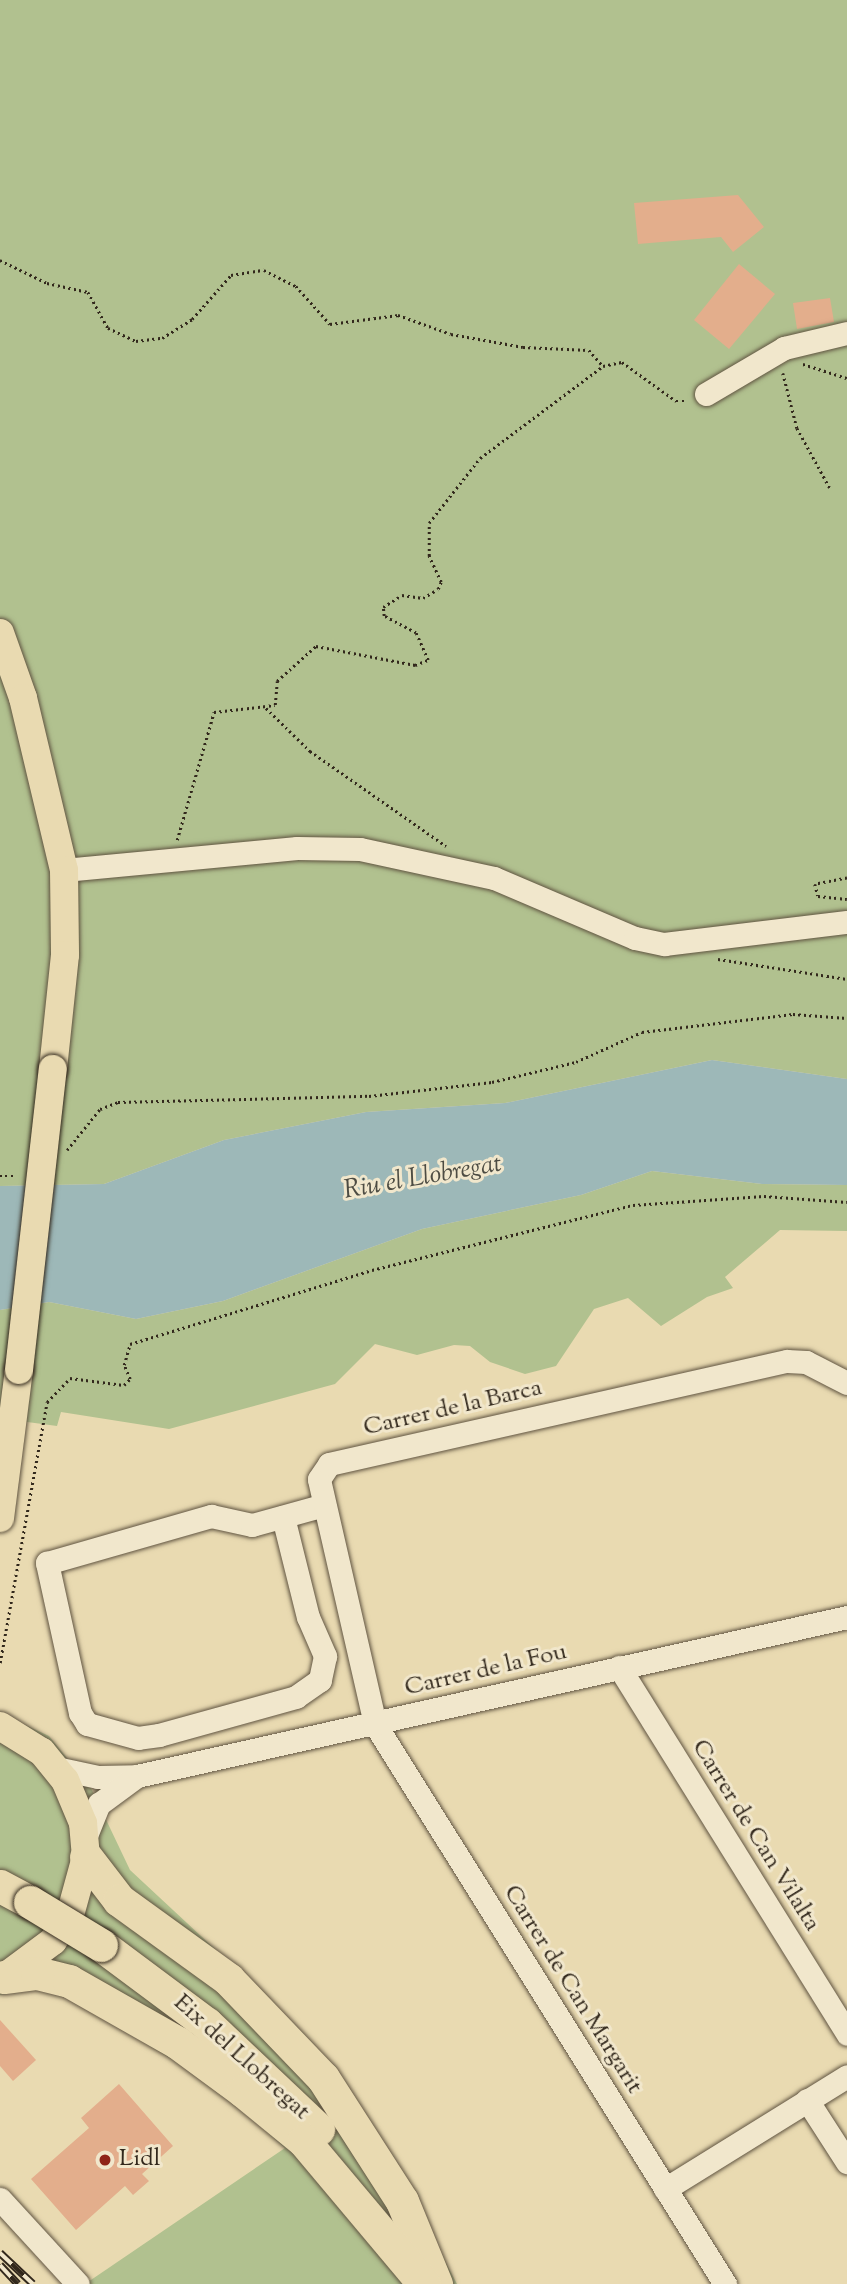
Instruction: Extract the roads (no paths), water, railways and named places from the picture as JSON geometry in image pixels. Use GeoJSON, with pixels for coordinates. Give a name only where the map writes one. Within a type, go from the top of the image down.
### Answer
{"type":"FeatureCollection","features":[{"type":"Feature","properties":{"kind":"highway"},"geometry":{"type":"LineString","coordinates":[[85,1848],[119,1900],[228,1979],[323,2078],[402,2201],[436,2284]]}},
{"type":"Feature","properties":{"kind":"highway","name":"Eix del Llobregat"},"geometry":{"type":"LineString","coordinates":[[0,1886],[101,1945],[173,1994],[287,2097],[364,2182],[427,2284]]}},
{"type":"Feature","properties":{"kind":"highway"},"geometry":{"type":"LineString","coordinates":[[2,1978],[37,1973],[69,1981],[178,2043],[304,2141],[427,2284]]}},
{"type":"Feature","properties":{"kind":"main road"},"geometry":{"type":"LineString","coordinates":[[0,633],[23,698],[64,870],[65,955],[0,1518]]}},
{"type":"Feature","properties":{"kind":"main road"},"geometry":{"type":"LineString","coordinates":[[2,1725],[56,1768],[73,1794],[85,1848],[81,1887],[64,1924],[30,1962],[2,1978]]}},
{"type":"Feature","properties":{"kind":"street"},"geometry":{"type":"LineString","coordinates":[[706,394],[784,348],[847,333]]}},
{"type":"Feature","properties":{"kind":"street"},"geometry":{"type":"LineString","coordinates":[[64,870],[170,860],[359,849],[514,885],[635,938],[664,944],[847,922]]}},
{"type":"Feature","properties":{"kind":"street","name":"Carrer de la Barca"},"geometry":{"type":"LineString","coordinates":[[375,1724],[319,1479],[329,1464],[787,1361],[806,1362],[847,1383]]}},
{"type":"Feature","properties":{"kind":"street"},"geometry":{"type":"LineString","coordinates":[[283,1517],[307,1617],[325,1656],[325,1668],[314,1686],[296,1698],[149,1736],[87,1724],[80,1713],[47,1563],[211,1516],[252,1525],[324,1505]]}},
{"type":"Feature","properties":{"kind":"street","name":"Carrer de la Fou"},"geometry":{"type":"LineString","coordinates":[[56,1768],[98,1777],[137,1776],[847,1618]]}},
{"type":"Feature","properties":{"kind":"street","name":"Carrer de Can Vilalta"},"geometry":{"type":"LineString","coordinates":[[619,1667],[847,2034]]}},
{"type":"Feature","properties":{"kind":"street","name":"Carrer de Can Margarit"},"geometry":{"type":"LineString","coordinates":[[375,1724],[725,2284]]}},
{"type":"Feature","properties":{"kind":"street","name":"Carrer de la Fou"},"geometry":{"type":"LineString","coordinates":[[85,1848],[99,1804],[137,1776]]}},
{"type":"Feature","properties":{"kind":"street"},"geometry":{"type":"LineString","coordinates":[[665,2189],[847,2076]]}},
{"type":"Feature","properties":{"kind":"street"},"geometry":{"type":"LineString","coordinates":[[807,2100],[847,2162]]}},
{"type":"Feature","properties":{"kind":"street"},"geometry":{"type":"LineString","coordinates":[[0,2199],[78,2284]]}},
{"type":"Feature","properties":{"kind":"water","name":"Riu el Llobregat"},"geometry":{"type":"Polygon","coordinates":[[[712,1060],[847,1079],[847,1185],[762,1184],[652,1171],[581,1195],[422,1229],[223,1301],[136,1319],[49,1302],[0,1310],[0,1186],[104,1184],[224,1140],[366,1112],[505,1103],[712,1060]]]}},
{"type":"Feature","properties":{"kind":"railway"},"geometry":{"type":"LineString","coordinates":[[0,2253],[33,2284]]}},
{"type":"Feature","properties":{"kind":"railway"},"geometry":{"type":"LineString","coordinates":[[0,2265],[18,2284]]}},
{"type":"Feature","properties":{"kind":"place","name":"Lidl"},"geometry":{"type":"Point","coordinates":[105,2160]}}]}
